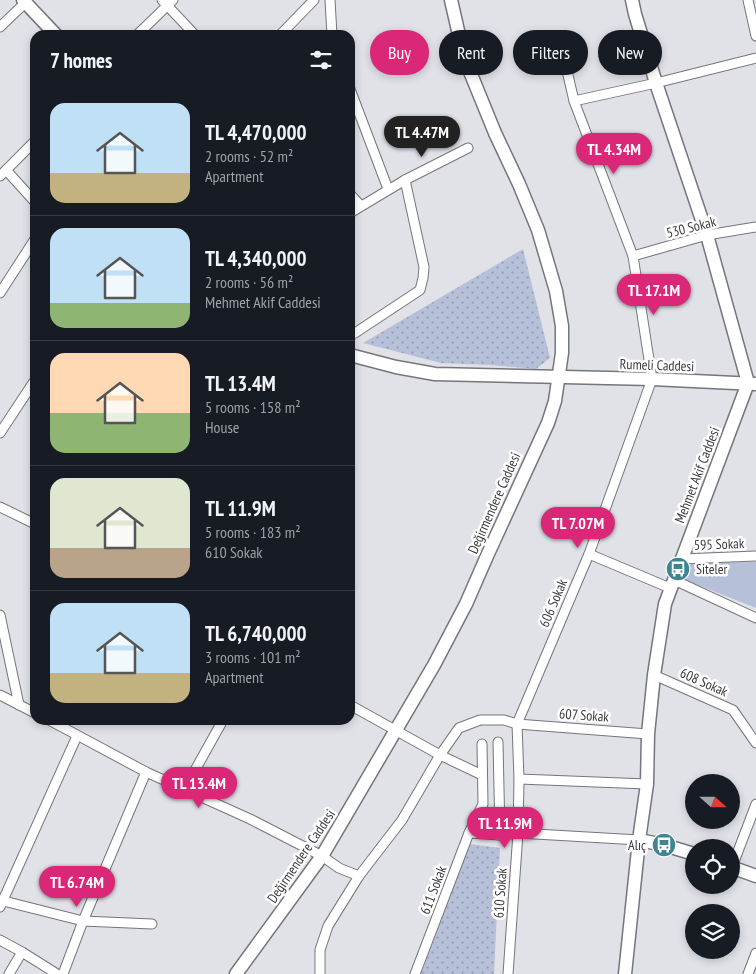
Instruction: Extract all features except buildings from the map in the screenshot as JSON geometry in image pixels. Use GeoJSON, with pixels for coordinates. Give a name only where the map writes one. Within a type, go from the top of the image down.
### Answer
{"type":"FeatureCollection","features":[{"type":"Feature","properties":{"kind":"street"},"geometry":{"type":"LineString","coordinates":[[285,30],[314,0]]}},
{"type":"Feature","properties":{"kind":"street"},"geometry":{"type":"LineString","coordinates":[[330,0],[332,30]]}},
{"type":"Feature","properties":{"kind":"street","name":"Değirmendere Caddesi"},"geometry":{"type":"LineString","coordinates":[[236,974],[322,856],[434,665],[466,604],[548,423],[555,401],[562,353],[562,326],[556,291],[538,230],[464,57],[451,0]]}},
{"type":"Feature","properties":{"kind":"street"},"geometry":{"type":"LineString","coordinates":[[632,0],[656,83],[707,235],[752,384]]}},
{"type":"Feature","properties":{"kind":"street"},"geometry":{"type":"LineString","coordinates":[[748,0],[756,36]]}},
{"type":"Feature","properties":{"kind":"street"},"geometry":{"type":"LineString","coordinates":[[0,27],[24,1],[51,30]]}},
{"type":"Feature","properties":{"kind":"street"},"geometry":{"type":"LineString","coordinates":[[142,30],[168,2],[192,30]]}},
{"type":"Feature","properties":{"kind":"street"},"geometry":{"type":"LineString","coordinates":[[574,101],[756,58]]}},
{"type":"Feature","properties":{"kind":"street"},"geometry":{"type":"LineString","coordinates":[[568,75],[574,101],[633,256],[652,379]]}},
{"type":"Feature","properties":{"kind":"street"},"geometry":{"type":"LineString","coordinates":[[355,102],[388,189]]}},
{"type":"Feature","properties":{"kind":"street"},"geometry":{"type":"LineString","coordinates":[[30,145],[3,173],[30,197]]}},
{"type":"Feature","properties":{"kind":"street"},"geometry":{"type":"LineString","coordinates":[[355,210],[388,189],[468,148]]}},
{"type":"Feature","properties":{"kind":"street"},"geometry":{"type":"LineString","coordinates":[[355,334],[420,290],[424,267],[405,180]]}},
{"type":"Feature","properties":{"kind":"street"},"geometry":{"type":"LineString","coordinates":[[355,199],[361,206]]}},
{"type":"Feature","properties":{"kind":"street","name":"530 Sokak"},"geometry":{"type":"LineString","coordinates":[[633,256],[707,235],[756,228]]}},
{"type":"Feature","properties":{"kind":"street"},"geometry":{"type":"LineString","coordinates":[[0,292],[30,247]]}},
{"type":"Feature","properties":{"kind":"street","name":"Rumeli Caddesi"},"geometry":{"type":"LineString","coordinates":[[355,356],[396,367],[435,374],[652,379],[752,384]]}},
{"type":"Feature","properties":{"kind":"street","name":"606 Sokak"},"geometry":{"type":"LineString","coordinates":[[517,724],[589,554],[652,379]]}},
{"type":"Feature","properties":{"kind":"street","name":"Mehmet Akif Caddesi"},"geometry":{"type":"LineString","coordinates":[[626,974],[639,840],[647,784],[648,734],[654,675],[665,604],[752,384]]}},
{"type":"Feature","properties":{"kind":"street"},"geometry":{"type":"LineString","coordinates":[[0,433],[30,388]]}},
{"type":"Feature","properties":{"kind":"street"},"geometry":{"type":"LineString","coordinates":[[0,507],[30,522]]}},
{"type":"Feature","properties":{"kind":"street"},"geometry":{"type":"LineString","coordinates":[[589,554],[672,584],[756,618]]}},
{"type":"Feature","properties":{"kind":"street","name":"595 Sokak"},"geometry":{"type":"LineString","coordinates":[[682,558],[756,556]]}},
{"type":"Feature","properties":{"kind":"street"},"geometry":{"type":"LineString","coordinates":[[0,615],[19,705]]}},
{"type":"Feature","properties":{"kind":"street","name":"608 Sokak"},"geometry":{"type":"LineString","coordinates":[[654,675],[733,710],[756,743]]}},
{"type":"Feature","properties":{"kind":"street"},"geometry":{"type":"LineString","coordinates":[[0,694],[30,710]]}},
{"type":"Feature","properties":{"kind":"street"},"geometry":{"type":"LineString","coordinates":[[355,708],[440,755],[482,775]]}},
{"type":"Feature","properties":{"kind":"street","name":"607 Sokak"},"geometry":{"type":"LineString","coordinates":[[320,974],[320,950],[328,926],[359,876],[402,820],[440,755],[459,728],[480,720],[504,720],[517,724],[648,734]]}},
{"type":"Feature","properties":{"kind":"street","name":"610 Sokak"},"geometry":{"type":"LineString","coordinates":[[508,974],[518,832],[517,724]]}},
{"type":"Feature","properties":{"kind":"street"},"geometry":{"type":"LineString","coordinates":[[58,725],[146,772],[250,819],[322,856],[339,868],[359,876]]}},
{"type":"Feature","properties":{"kind":"street"},"geometry":{"type":"LineString","coordinates":[[184,790],[218,725]]}},
{"type":"Feature","properties":{"kind":"street"},"geometry":{"type":"LineString","coordinates":[[77,736],[1,903],[83,921],[152,924]]}},
{"type":"Feature","properties":{"kind":"street"},"geometry":{"type":"LineString","coordinates":[[498,742],[500,835]]}},
{"type":"Feature","properties":{"kind":"street","name":"611 Sokak"},"geometry":{"type":"LineString","coordinates":[[415,974],[483,804],[482,744]]}},
{"type":"Feature","properties":{"kind":"street"},"geometry":{"type":"LineString","coordinates":[[64,974],[83,921],[146,772]]}},
{"type":"Feature","properties":{"kind":"street"},"geometry":{"type":"LineString","coordinates":[[519,779],[647,784]]}},
{"type":"Feature","properties":{"kind":"street"},"geometry":{"type":"LineString","coordinates":[[740,844],[756,804]]}},
{"type":"Feature","properties":{"kind":"street"},"geometry":{"type":"LineString","coordinates":[[470,833],[500,835],[518,832],[639,840],[685,851]]}},
{"type":"Feature","properties":{"kind":"street"},"geometry":{"type":"LineString","coordinates":[[740,870],[756,876]]}},
{"type":"Feature","properties":{"kind":"street"},"geometry":{"type":"LineString","coordinates":[[0,940],[57,974]]}},
{"type":"Feature","properties":{"kind":"street"},"geometry":{"type":"LineString","coordinates":[[9,974],[22,952]]}},
{"type":"Feature","properties":{"kind":"street"},"geometry":{"type":"LineString","coordinates":[[748,974],[756,953]]}},
{"type":"Feature","properties":{"kind":"shaded area"},"geometry":{"type":"Polygon","coordinates":[[[523,249],[550,358],[536,369],[441,363],[363,343],[523,249]]]}},
{"type":"Feature","properties":{"kind":"shaded area"},"geometry":{"type":"Polygon","coordinates":[[[756,562],[756,608],[683,579],[691,563],[756,562]]]}},
{"type":"Feature","properties":{"kind":"shaded area"},"geometry":{"type":"Polygon","coordinates":[[[470,844],[500,848],[494,974],[421,974],[470,844]]]}},
{"type":"Feature","properties":{"kind":"place","name":"Siteler"},"geometry":{"type":"Point","coordinates":[678,569]}},
{"type":"Feature","properties":{"kind":"place","name":"Alıç"},"geometry":{"type":"Point","coordinates":[664,845]}}]}
